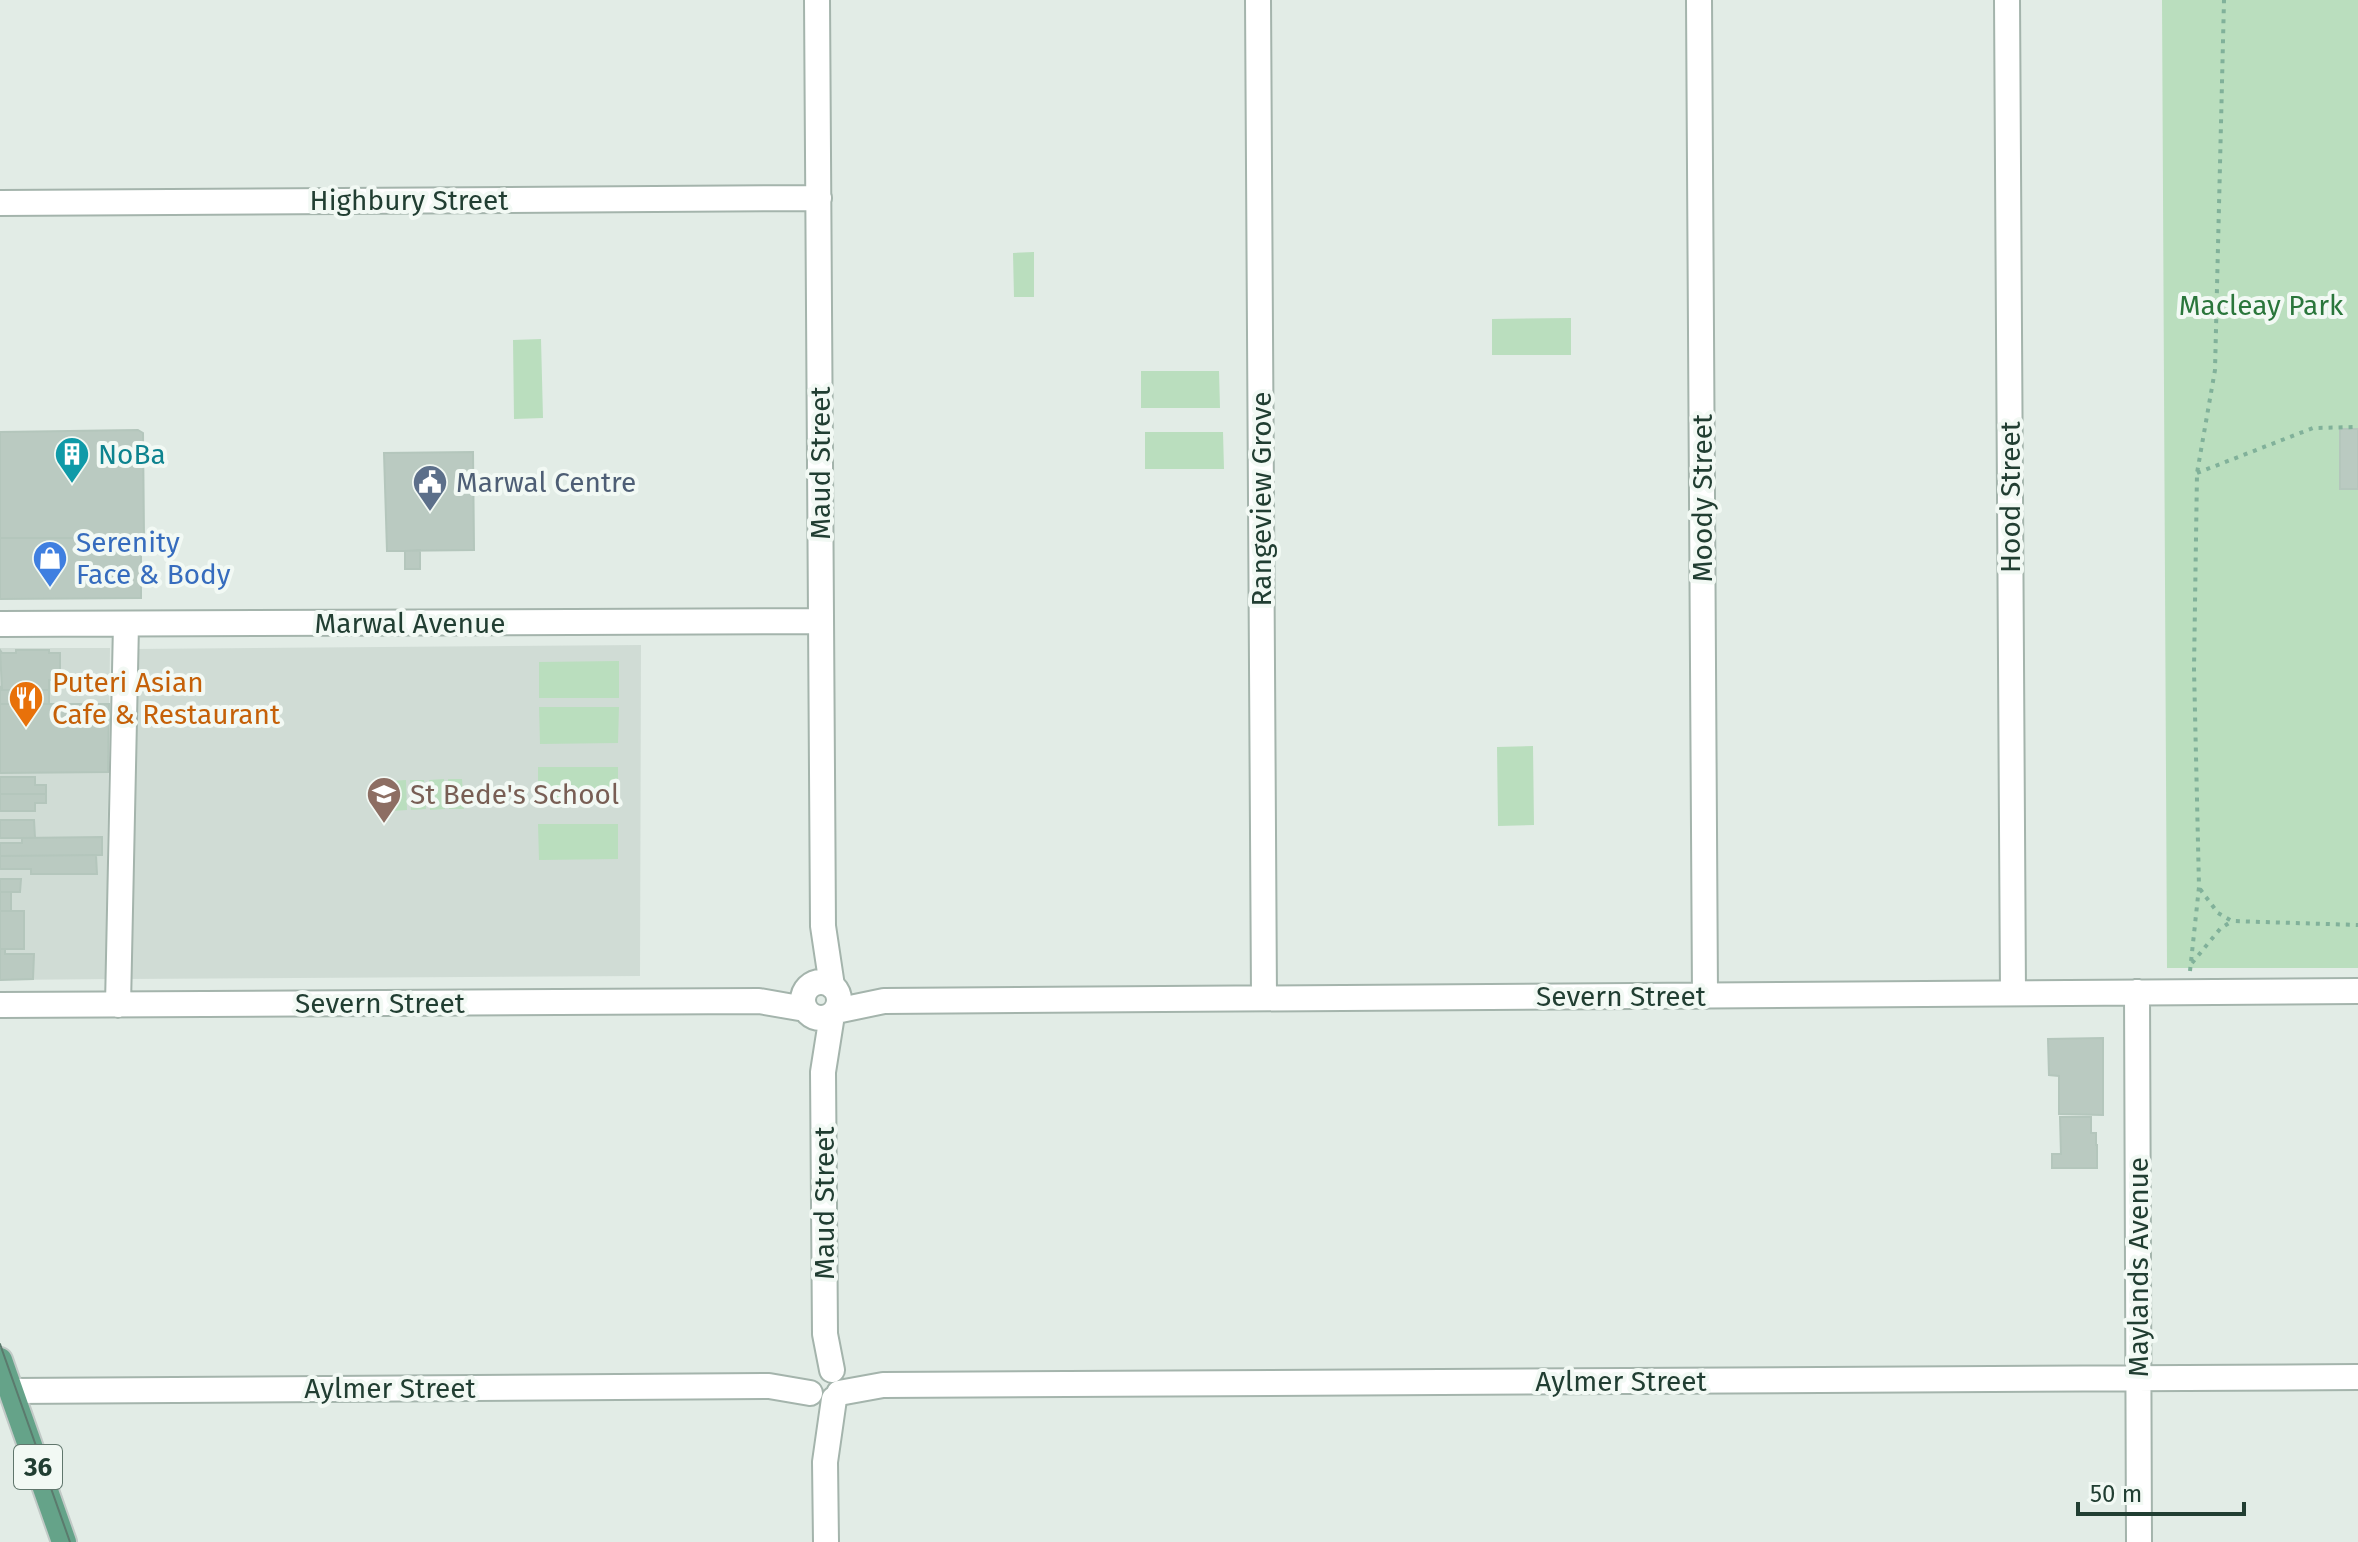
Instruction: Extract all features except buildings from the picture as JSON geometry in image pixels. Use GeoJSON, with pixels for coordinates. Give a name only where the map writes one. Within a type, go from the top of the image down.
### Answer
{"type":"FeatureCollection","features":[{"type":"Feature","properties":{"kind":"main road","name":"36"},"geometry":{"type":"LineString","coordinates":[[0,1360],[64,1542]]}},
{"type":"Feature","properties":{"kind":"street","name":"Maud Street"},"geometry":{"type":"LineString","coordinates":[[817,0],[826,1542]]}},
{"type":"Feature","properties":{"kind":"street","name":"Rangeview Grove"},"geometry":{"type":"LineString","coordinates":[[1258,0],[1264,998]]}},
{"type":"Feature","properties":{"kind":"street","name":"Moody Street"},"geometry":{"type":"LineString","coordinates":[[1699,0],[1705,996]]}},
{"type":"Feature","properties":{"kind":"street","name":"Hood Street"},"geometry":{"type":"LineString","coordinates":[[2007,0],[2013,993]]}},
{"type":"Feature","properties":{"kind":"street","name":"Highbury Street"},"geometry":{"type":"LineString","coordinates":[[0,203],[819,198]]}},
{"type":"Feature","properties":{"kind":"street","name":"Marwal Avenue"},"geometry":{"type":"LineString","coordinates":[[0,624],[820,621]]}},
{"type":"Feature","properties":{"kind":"street"},"geometry":{"type":"LineString","coordinates":[[118,1005],[126,624]]}},
{"type":"Feature","properties":{"kind":"street","name":"Severn Street"},"geometry":{"type":"LineString","coordinates":[[0,1005],[2358,991]]}},
{"type":"Feature","properties":{"kind":"street","name":"Maylands Avenue"},"geometry":{"type":"LineString","coordinates":[[2137,992],[2139,1542]]}},
{"type":"Feature","properties":{"kind":"street","name":"Aylmer Street"},"geometry":{"type":"LineString","coordinates":[[11,1391],[2358,1377]]}},
{"type":"Feature","properties":{"kind":"path"},"geometry":{"type":"LineString","coordinates":[[2224,0],[2215,370],[2197,473],[2194,669],[2199,887],[2190,968],[2220,929],[2232,921]]}},
{"type":"Feature","properties":{"kind":"path"},"geometry":{"type":"LineString","coordinates":[[2197,473],[2313,428],[2358,427]]}},
{"type":"Feature","properties":{"kind":"path"},"geometry":{"type":"LineString","coordinates":[[2199,887],[2218,913],[2232,921],[2358,925]]}},
{"type":"Feature","properties":{"kind":"shaded area","name":"St Bede's School"},"geometry":{"type":"Polygon","coordinates":[[[641,645],[640,976],[123,979],[133,649],[641,645]]]}},
{"type":"Feature","properties":{"kind":"shaded area"},"geometry":{"type":"Polygon","coordinates":[[[0,648],[110,648],[107,874],[115,891],[112,979],[0,980],[0,648]]]}},
{"type":"Feature","properties":{"kind":"green space","name":"Macleay Park"},"geometry":{"type":"Polygon","coordinates":[[[2162,0],[2358,0],[2358,968],[2167,968],[2162,0]]]}},
{"type":"Feature","properties":{"kind":"green space"},"geometry":{"type":"Polygon","coordinates":[[[1034,252],[1034,297],[1014,297],[1013,253],[1034,252]]]}},
{"type":"Feature","properties":{"kind":"green space"},"geometry":{"type":"Polygon","coordinates":[[[1571,318],[1571,355],[1492,355],[1492,319],[1571,318]]]}},
{"type":"Feature","properties":{"kind":"green space"},"geometry":{"type":"Polygon","coordinates":[[[541,339],[543,418],[514,419],[513,340],[541,339]]]}},
{"type":"Feature","properties":{"kind":"green space"},"geometry":{"type":"Polygon","coordinates":[[[1141,371],[1219,371],[1220,408],[1141,408],[1141,371]]]}},
{"type":"Feature","properties":{"kind":"green space"},"geometry":{"type":"Polygon","coordinates":[[[1145,432],[1223,432],[1224,469],[1145,469],[1145,432]]]}},
{"type":"Feature","properties":{"kind":"green space"},"geometry":{"type":"Polygon","coordinates":[[[619,661],[619,698],[539,698],[539,662],[619,661]]]}},
{"type":"Feature","properties":{"kind":"green space"},"geometry":{"type":"Polygon","coordinates":[[[539,707],[619,707],[618,743],[540,744],[539,707]]]}},
{"type":"Feature","properties":{"kind":"green space"},"geometry":{"type":"Polygon","coordinates":[[[1533,746],[1534,825],[1498,826],[1497,747],[1533,746]]]}},
{"type":"Feature","properties":{"kind":"green space"},"geometry":{"type":"Polygon","coordinates":[[[538,767],[618,767],[618,803],[538,804],[538,767]]]}},
{"type":"Feature","properties":{"kind":"green space"},"geometry":{"type":"Polygon","coordinates":[[[444,779],[445,809],[430,810],[429,780],[444,779]]]}},
{"type":"Feature","properties":{"kind":"green space"},"geometry":{"type":"Polygon","coordinates":[[[448,779],[462,779],[464,809],[449,809],[448,779]]]}},
{"type":"Feature","properties":{"kind":"green space"},"geometry":{"type":"Polygon","coordinates":[[[406,780],[407,810],[392,811],[391,781],[406,780]]]}},
{"type":"Feature","properties":{"kind":"green space"},"geometry":{"type":"Polygon","coordinates":[[[410,780],[424,780],[426,809],[411,810],[410,780]]]}},
{"type":"Feature","properties":{"kind":"green space"},"geometry":{"type":"Polygon","coordinates":[[[538,824],[618,824],[618,859],[539,860],[538,824]]]}},
{"type":"Feature","properties":{"kind":"tram line"},"geometry":{"type":"LineString","coordinates":[[0,1344],[70,1542]]}},
{"type":"Feature","properties":{"kind":"place","name":"NoBa"},"geometry":{"type":"Point","coordinates":[72,485]}},
{"type":"Feature","properties":{"kind":"place","name":"Marwal Centre"},"geometry":{"type":"Point","coordinates":[430,513]}},
{"type":"Feature","properties":{"kind":"place","name":"Serenity Face & Body"},"geometry":{"type":"Point","coordinates":[50,589]}},
{"type":"Feature","properties":{"kind":"place","name":"Puteri Asian Cafe & Restaurant"},"geometry":{"type":"Point","coordinates":[26,729]}},
{"type":"Feature","properties":{"kind":"place","name":"St Bede's School"},"geometry":{"type":"Point","coordinates":[384,825]}}]}
